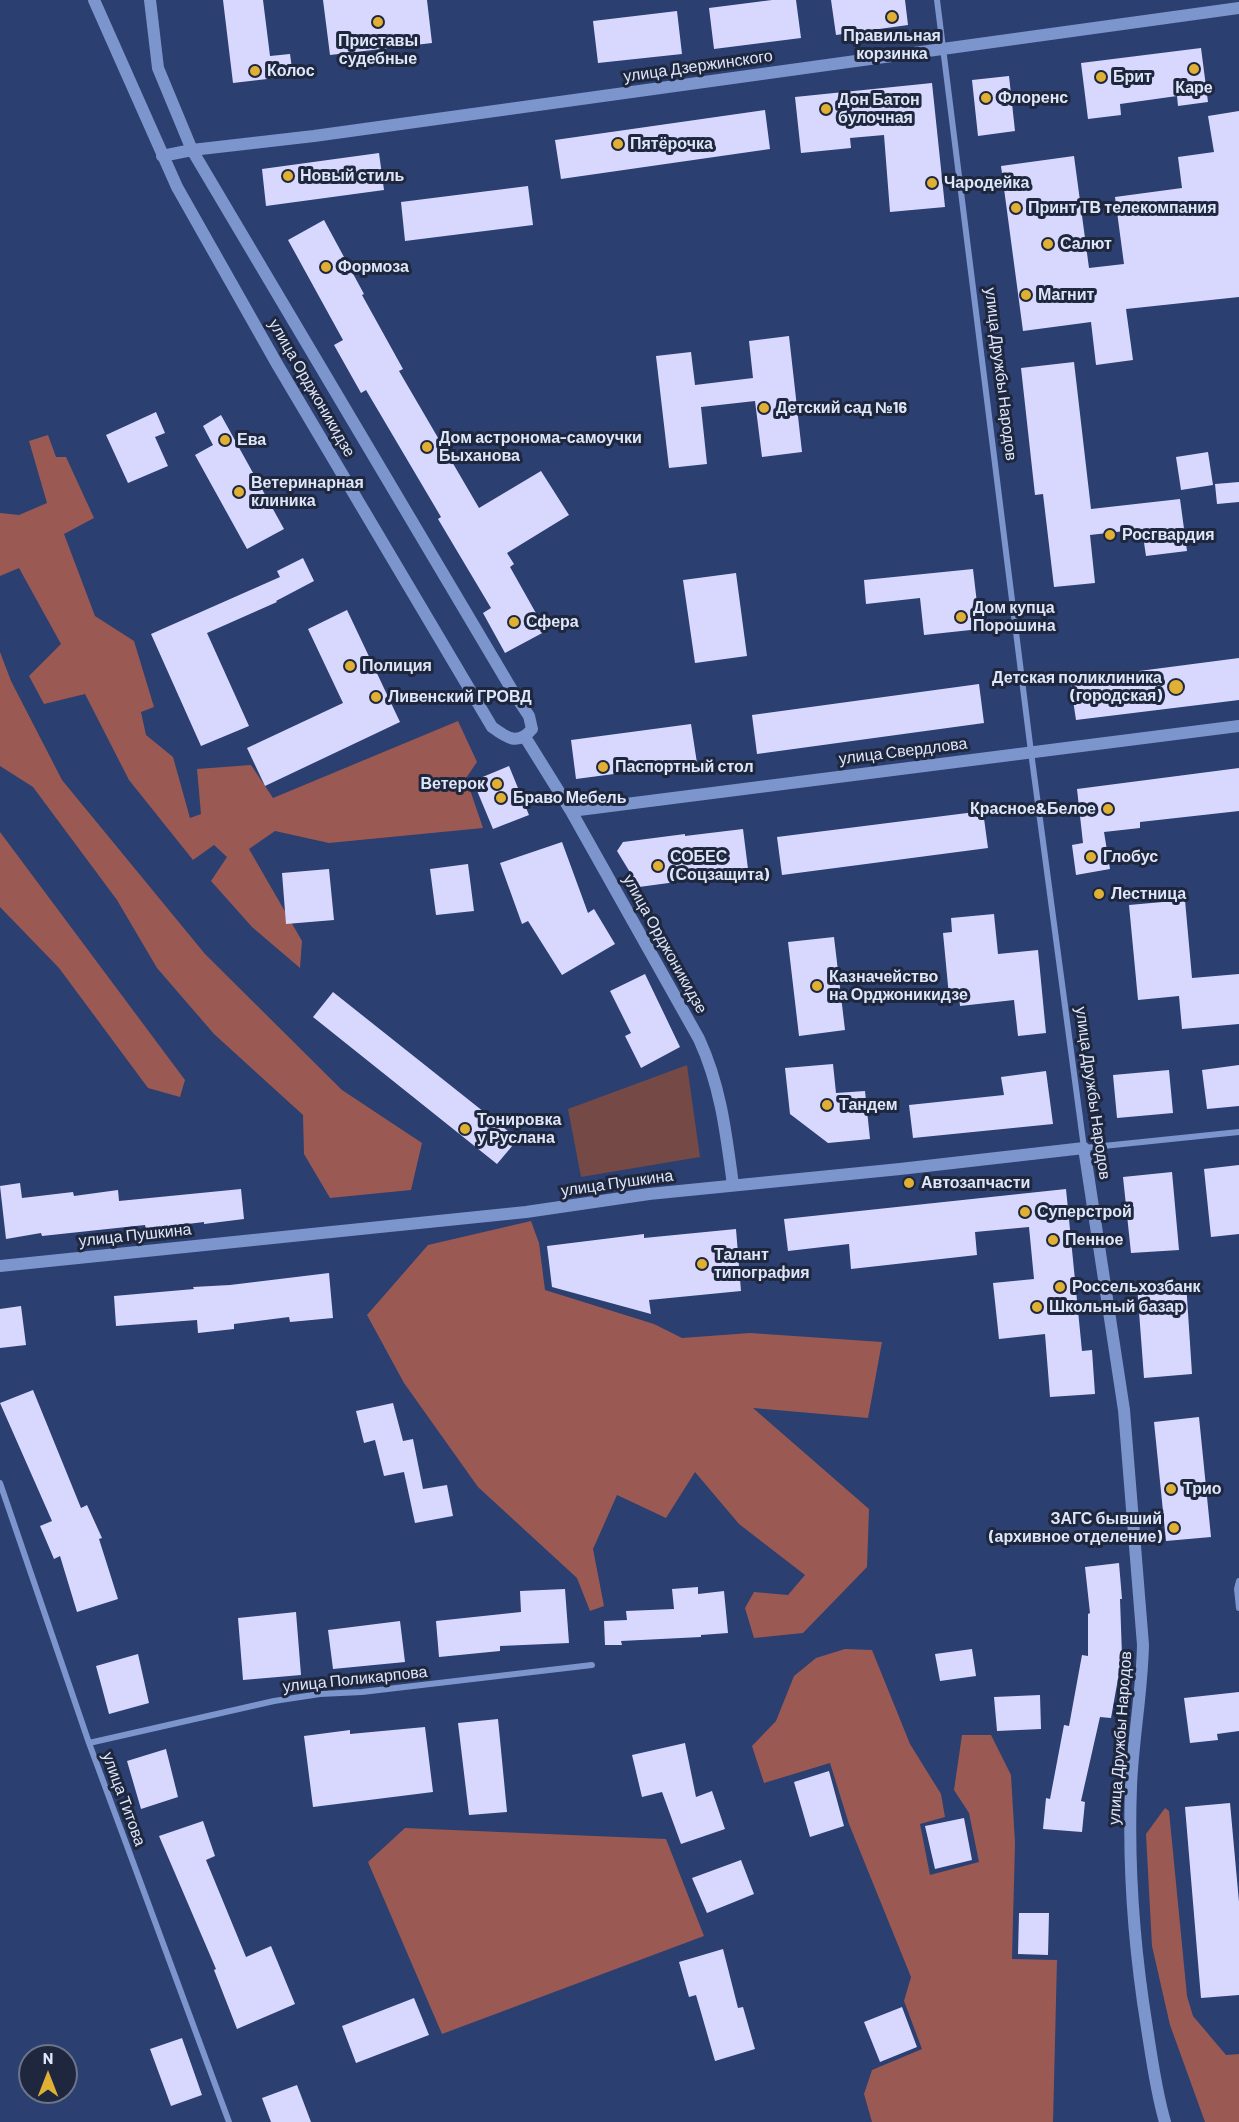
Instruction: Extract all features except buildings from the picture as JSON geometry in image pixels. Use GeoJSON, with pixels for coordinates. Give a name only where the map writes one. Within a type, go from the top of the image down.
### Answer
{"type":"FeatureCollection","features":[{"type":"Feature","properties":{"kind":"street","name":"улица Орджоникидзе"},"geometry":{"type":"LineString","coordinates":[[94,0],[177,187],[277,364],[492,727],[504,736],[516,739],[525,737],[532,729],[529,716],[514,695],[192,150]]}},
{"type":"Feature","properties":{"kind":"street"},"geometry":{"type":"LineString","coordinates":[[150,0],[159,68],[192,150]]}},
{"type":"Feature","properties":{"kind":"street","name":"улица Дружбы Народов"},"geometry":{"type":"LineString","coordinates":[[937,0],[1083,1148],[1124,1410],[1143,1645],[1143,1671],[1131,1784],[1132,1908],[1140,1985],[1155,2083],[1166,2122]]}},
{"type":"Feature","properties":{"kind":"street","name":"улица Дзержинского"},"geometry":{"type":"LineString","coordinates":[[162,156],[192,150],[314,136],[1239,8]]}},
{"type":"Feature","properties":{"kind":"street","name":"улица Свердлова"},"geometry":{"type":"LineString","coordinates":[[571,811],[1239,726]]}},
{"type":"Feature","properties":{"kind":"street","name":"улица Орджоникидзе"},"geometry":{"type":"LineString","coordinates":[[525,737],[571,811],[687,1014],[709,1062],[722,1105],[733,1185]]}},
{"type":"Feature","properties":{"kind":"street","name":"улица Пушкина"},"geometry":{"type":"LineString","coordinates":[[0,1266],[526,1212],[649,1194],[1239,1132]]}},
{"type":"Feature","properties":{"kind":"street","name":"улица Титова"},"geometry":{"type":"LineString","coordinates":[[0,1483],[89,1743],[228,2122]]}},
{"type":"Feature","properties":{"kind":"street"},"geometry":{"type":"LineString","coordinates":[[1239,1581],[1237,1589],[1239,1608]]}},
{"type":"Feature","properties":{"kind":"street","name":"улица Поликарпова"},"geometry":{"type":"LineString","coordinates":[[89,1743],[274,1701],[592,1665]]}},
{"type":"Feature","properties":{"kind":"shaded area"},"geometry":{"type":"Polygon","coordinates":[[[48,435],[56,457],[66,457],[94,518],[64,534],[95,616],[134,641],[154,707],[141,712],[146,735],[173,757],[190,818],[201,814],[197,769],[251,765],[273,798],[458,721],[477,762],[466,778],[483,828],[329,843],[275,831],[249,849],[302,941],[300,968],[252,927],[211,881],[227,857],[214,845],[193,860],[129,780],[85,694],[44,704],[29,676],[61,644],[19,568],[0,576],[0,513],[19,515],[47,503],[29,441],[48,435]]]}},
{"type":"Feature","properties":{"kind":"shaded area"},"geometry":{"type":"Polygon","coordinates":[[[0,652],[11,681],[62,780],[205,954],[342,1090],[422,1143],[411,1190],[330,1198],[304,1154],[303,1115],[214,1034],[157,968],[117,900],[33,787],[0,766],[0,652]]]}},
{"type":"Feature","properties":{"kind":"shaded area"},"geometry":{"type":"Polygon","coordinates":[[[0,832],[185,1080],[180,1097],[148,1088],[59,968],[0,907],[0,832]]]}},
{"type":"Feature","properties":{"kind":"shaded area"},"geometry":{"type":"Polygon","coordinates":[[[687,1065],[700,1157],[581,1177],[568,1109],[687,1065]]]}},
{"type":"Feature","properties":{"kind":"shaded area"},"geometry":{"type":"Polygon","coordinates":[[[531,1221],[539,1243],[545,1290],[654,1324],[682,1338],[750,1333],[882,1342],[868,1418],[753,1408],[869,1509],[867,1567],[803,1633],[754,1638],[745,1608],[754,1592],[788,1595],[805,1575],[739,1524],[695,1472],[666,1518],[617,1495],[593,1549],[604,1606],[590,1611],[577,1578],[478,1487],[404,1383],[367,1315],[428,1245],[531,1221]]]}},
{"type":"Feature","properties":{"kind":"shaded area"},"geometry":{"type":"Polygon","coordinates":[[[845,1649],[872,1650],[910,1744],[941,1794],[945,1817],[920,1824],[930,1875],[979,1862],[969,1813],[954,1790],[962,1735],[991,1735],[1011,1775],[1015,1843],[1012,1959],[1057,1960],[1053,2122],[872,2122],[864,2094],[872,2070],[922,2049],[904,2001],[911,1977],[849,1824],[830,1763],[764,1783],[752,1746],[776,1721],[794,1676],[816,1658],[845,1649]]]}},
{"type":"Feature","properties":{"kind":"shaded area"},"geometry":{"type":"Polygon","coordinates":[[[1165,1808],[1169,1811],[1187,1996],[1193,2016],[1226,2055],[1239,2054],[1239,2122],[1205,2122],[1170,2025],[1152,1946],[1146,1834],[1165,1808]]]}},
{"type":"Feature","properties":{"kind":"shaded area"},"geometry":{"type":"Polygon","coordinates":[[[405,1828],[666,1839],[704,1936],[442,2034],[368,1862],[405,1828]]]}},
{"type":"Feature","properties":{"kind":"place","name":"Правильная корзинка"},"geometry":{"type":"Point","coordinates":[892,17]}},
{"type":"Feature","properties":{"kind":"place","name":"Приставы судебные"},"geometry":{"type":"Point","coordinates":[378,22]}},
{"type":"Feature","properties":{"kind":"place","name":"Каре"},"geometry":{"type":"Point","coordinates":[1194,69]}},
{"type":"Feature","properties":{"kind":"place","name":"Колос"},"geometry":{"type":"Point","coordinates":[255,71]}},
{"type":"Feature","properties":{"kind":"place","name":"Брит"},"geometry":{"type":"Point","coordinates":[1101,77]}},
{"type":"Feature","properties":{"kind":"place","name":"Флоренс"},"geometry":{"type":"Point","coordinates":[986,98]}},
{"type":"Feature","properties":{"kind":"place","name":"Дон Батон булочная"},"geometry":{"type":"Point","coordinates":[826,109]}},
{"type":"Feature","properties":{"kind":"place","name":"Пятёрочка"},"geometry":{"type":"Point","coordinates":[618,144]}},
{"type":"Feature","properties":{"kind":"place","name":"Новый стиль"},"geometry":{"type":"Point","coordinates":[288,176]}},
{"type":"Feature","properties":{"kind":"place","name":"Чародейка"},"geometry":{"type":"Point","coordinates":[932,183]}},
{"type":"Feature","properties":{"kind":"place","name":"Принт ТВ телекомпания"},"geometry":{"type":"Point","coordinates":[1016,208]}},
{"type":"Feature","properties":{"kind":"place","name":"Салют"},"geometry":{"type":"Point","coordinates":[1048,244]}},
{"type":"Feature","properties":{"kind":"place","name":"Формоза"},"geometry":{"type":"Point","coordinates":[326,267]}},
{"type":"Feature","properties":{"kind":"place","name":"Магнит"},"geometry":{"type":"Point","coordinates":[1026,295]}},
{"type":"Feature","properties":{"kind":"place","name":"Детский сад №16"},"geometry":{"type":"Point","coordinates":[764,408]}},
{"type":"Feature","properties":{"kind":"place","name":"Ева"},"geometry":{"type":"Point","coordinates":[225,440]}},
{"type":"Feature","properties":{"kind":"place","name":"Дом астронома-самоучки Быханова"},"geometry":{"type":"Point","coordinates":[427,447]}},
{"type":"Feature","properties":{"kind":"place","name":"Ветеринарная клиника"},"geometry":{"type":"Point","coordinates":[239,492]}},
{"type":"Feature","properties":{"kind":"place","name":"Росгвардия"},"geometry":{"type":"Point","coordinates":[1110,535]}},
{"type":"Feature","properties":{"kind":"place","name":"Дом купца Порошина"},"geometry":{"type":"Point","coordinates":[961,617]}},
{"type":"Feature","properties":{"kind":"place","name":"Сфера"},"geometry":{"type":"Point","coordinates":[514,622]}},
{"type":"Feature","properties":{"kind":"place","name":"Полиция"},"geometry":{"type":"Point","coordinates":[350,666]}},
{"type":"Feature","properties":{"kind":"place","name":"Детская поликлиника (городская)"},"geometry":{"type":"Point","coordinates":[1176,687]}},
{"type":"Feature","properties":{"kind":"place","name":"Ливенский ГРОВД"},"geometry":{"type":"Point","coordinates":[376,697]}},
{"type":"Feature","properties":{"kind":"place","name":"Паспортный стол"},"geometry":{"type":"Point","coordinates":[603,767]}},
{"type":"Feature","properties":{"kind":"place","name":"Ветерок"},"geometry":{"type":"Point","coordinates":[497,784]}},
{"type":"Feature","properties":{"kind":"place","name":"Браво Мебель"},"geometry":{"type":"Point","coordinates":[501,798]}},
{"type":"Feature","properties":{"kind":"place","name":"Красное&Белое"},"geometry":{"type":"Point","coordinates":[1108,809]}},
{"type":"Feature","properties":{"kind":"place","name":"Глобус"},"geometry":{"type":"Point","coordinates":[1091,857]}},
{"type":"Feature","properties":{"kind":"place","name":"СОБЕС (Соцзащита)"},"geometry":{"type":"Point","coordinates":[658,866]}},
{"type":"Feature","properties":{"kind":"place","name":"Лестница"},"geometry":{"type":"Point","coordinates":[1099,894]}},
{"type":"Feature","properties":{"kind":"place","name":"Казначейство на Орджоникидзе"},"geometry":{"type":"Point","coordinates":[817,986]}},
{"type":"Feature","properties":{"kind":"place","name":"Тандем"},"geometry":{"type":"Point","coordinates":[827,1105]}},
{"type":"Feature","properties":{"kind":"place","name":"Тонировка у Руслана"},"geometry":{"type":"Point","coordinates":[465,1129]}},
{"type":"Feature","properties":{"kind":"place","name":"Автозапчасти"},"geometry":{"type":"Point","coordinates":[909,1183]}},
{"type":"Feature","properties":{"kind":"place","name":"Суперстрой"},"geometry":{"type":"Point","coordinates":[1025,1212]}},
{"type":"Feature","properties":{"kind":"place","name":"Пенное"},"geometry":{"type":"Point","coordinates":[1053,1240]}},
{"type":"Feature","properties":{"kind":"place","name":"Талант типография"},"geometry":{"type":"Point","coordinates":[702,1264]}},
{"type":"Feature","properties":{"kind":"place","name":"Россельхозбанк"},"geometry":{"type":"Point","coordinates":[1060,1287]}},
{"type":"Feature","properties":{"kind":"place","name":"Школьный базар"},"geometry":{"type":"Point","coordinates":[1037,1307]}},
{"type":"Feature","properties":{"kind":"place","name":"Трио"},"geometry":{"type":"Point","coordinates":[1171,1489]}},
{"type":"Feature","properties":{"kind":"place","name":"ЗАГС бывший (архивное отделение)"},"geometry":{"type":"Point","coordinates":[1174,1528]}}]}
